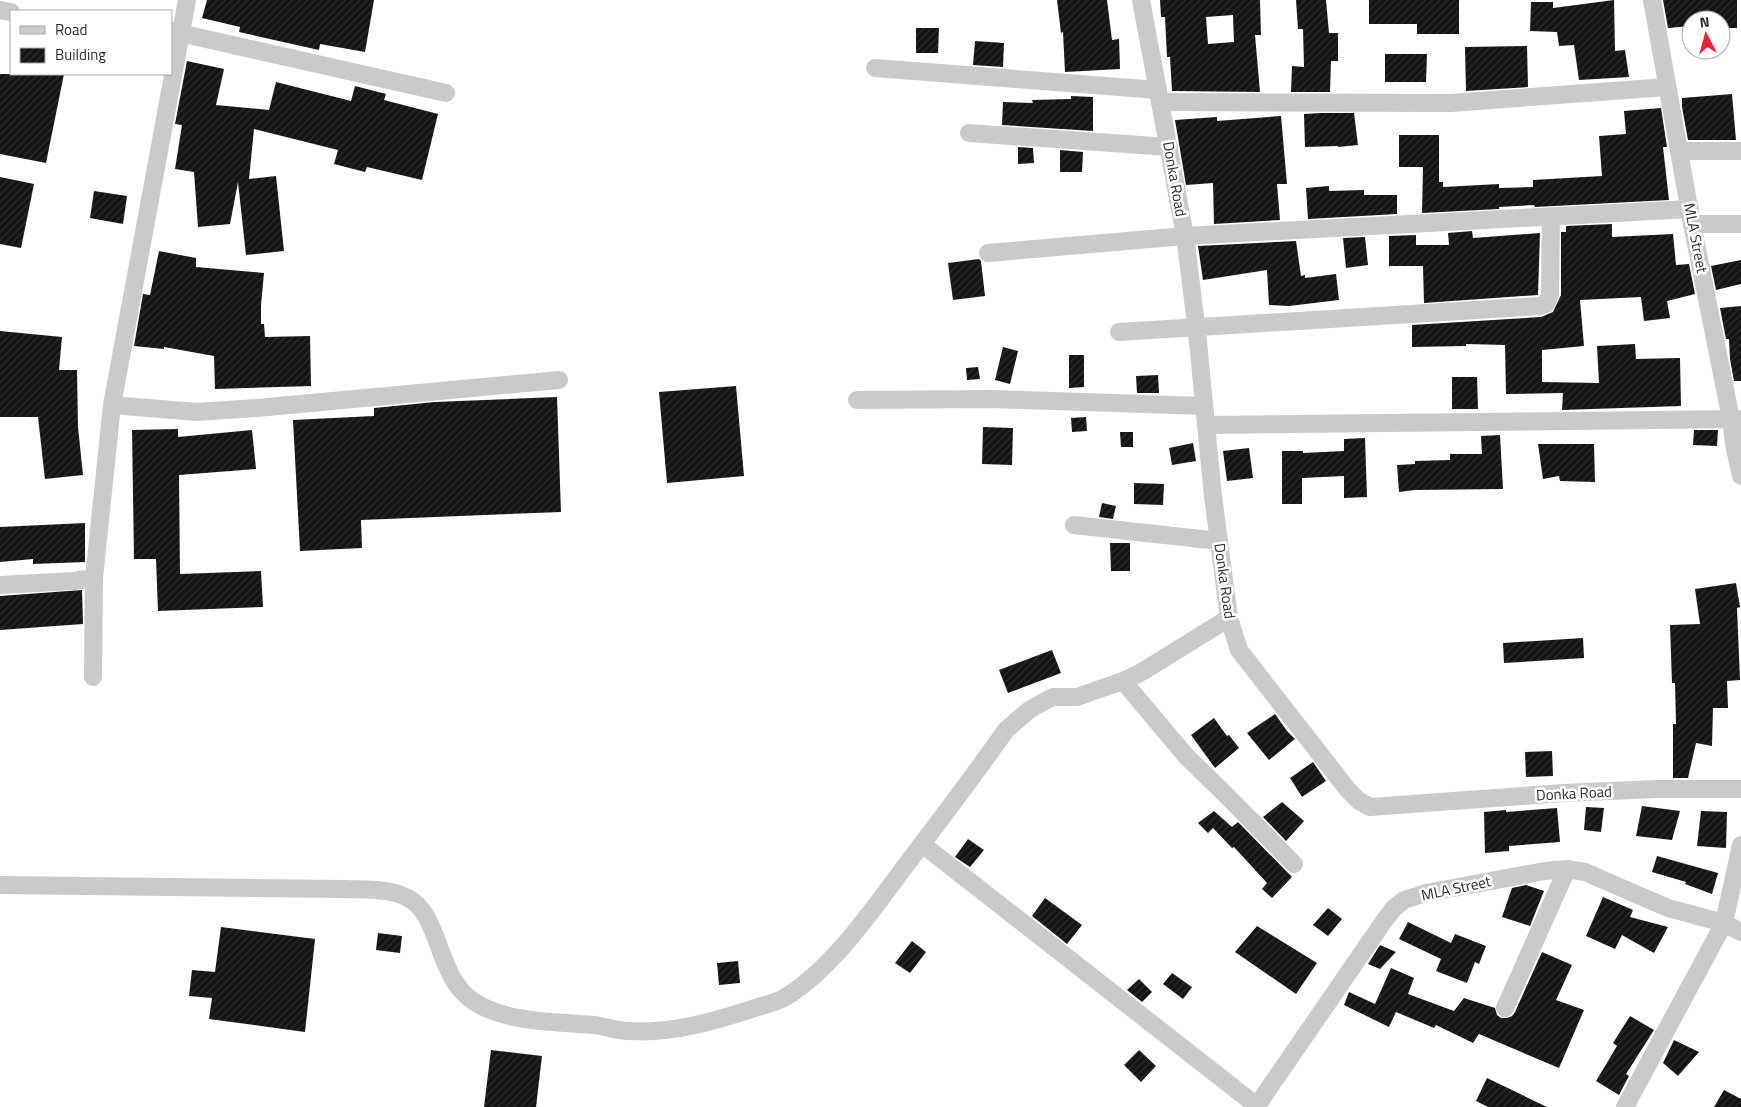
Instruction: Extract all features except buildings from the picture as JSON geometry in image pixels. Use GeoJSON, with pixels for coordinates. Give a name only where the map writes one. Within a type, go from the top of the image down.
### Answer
{"type":"FeatureCollection","features":[{"type":"Feature","properties":{"kind":"street"},"geometry":{"type":"LineString","coordinates":[[172,55],[176,32],[187,0]]}},
{"type":"Feature","properties":{"kind":"street","name":"Donka Road"},"geometry":{"type":"LineString","coordinates":[[1141,0],[1185,236],[1229,618],[1239,650],[1348,790],[1359,801],[1370,807],[1564,793],[1656,789],[1741,789]]}},
{"type":"Feature","properties":{"kind":"street","name":"MLA Street"},"geometry":{"type":"LineString","coordinates":[[1652,0],[1691,217],[1736,419],[1734,444],[1741,476]]}},
{"type":"Feature","properties":{"kind":"street"},"geometry":{"type":"LineString","coordinates":[[176,32],[446,93]]}},
{"type":"Feature","properties":{"kind":"street"},"geometry":{"type":"LineString","coordinates":[[874,68],[1159,96],[1451,103],[1668,87]]}},
{"type":"Feature","properties":{"kind":"street"},"geometry":{"type":"LineString","coordinates":[[93,677],[94,578],[112,405],[169,75]]}},
{"type":"Feature","properties":{"kind":"street"},"geometry":{"type":"LineString","coordinates":[[969,133],[1168,147]]}},
{"type":"Feature","properties":{"kind":"street"},"geometry":{"type":"LineString","coordinates":[[1679,151],[1741,151]]}},
{"type":"Feature","properties":{"kind":"street"},"geometry":{"type":"LineString","coordinates":[[988,253],[1185,236],[1550,218],[1691,217],[1741,224]]}},
{"type":"Feature","properties":{"kind":"street"},"geometry":{"type":"LineString","coordinates":[[1119,332],[1540,306],[1546,304],[1550,295],[1550,218]]}},
{"type":"Feature","properties":{"kind":"street"},"geometry":{"type":"LineString","coordinates":[[112,405],[197,412],[559,380]]}},
{"type":"Feature","properties":{"kind":"street"},"geometry":{"type":"LineString","coordinates":[[858,400],[992,399],[1204,406]]}},
{"type":"Feature","properties":{"kind":"street"},"geometry":{"type":"LineString","coordinates":[[1206,425],[1736,419]]}},
{"type":"Feature","properties":{"kind":"street"},"geometry":{"type":"LineString","coordinates":[[1074,525],[1219,541]]}},
{"type":"Feature","properties":{"kind":"street"},"geometry":{"type":"LineString","coordinates":[[0,585],[94,578]]}},
{"type":"Feature","properties":{"kind":"street"},"geometry":{"type":"LineString","coordinates":[[0,885],[344,889],[396,893],[409,898],[421,908],[430,924],[449,973],[458,988],[474,1002],[497,1012],[536,1021],[599,1026],[641,1032],[715,1021],[782,999],[811,979],[857,931],[1006,730],[1029,710],[1053,698],[1078,697],[1123,681],[1140,673],[1229,618]]}},
{"type":"Feature","properties":{"kind":"street"},"geometry":{"type":"LineString","coordinates":[[1123,681],[1186,756],[1294,864]]}},
{"type":"Feature","properties":{"kind":"street"},"geometry":{"type":"LineString","coordinates":[[922,844],[1257,1106]]}},
{"type":"Feature","properties":{"kind":"street"},"geometry":{"type":"LineString","coordinates":[[1625,1107],[1724,924],[1741,845]]}},
{"type":"Feature","properties":{"kind":"street"},"geometry":{"type":"LineString","coordinates":[[1505,1008],[1567,870]]}},
{"type":"Feature","properties":{"kind":"street","name":"MLA Street"},"geometry":{"type":"LineString","coordinates":[[1257,1106],[1384,921],[1394,908],[1404,900],[1426,893],[1474,883],[1545,871],[1567,870],[1585,872],[1668,908],[1724,924],[1741,932]]}}]}
